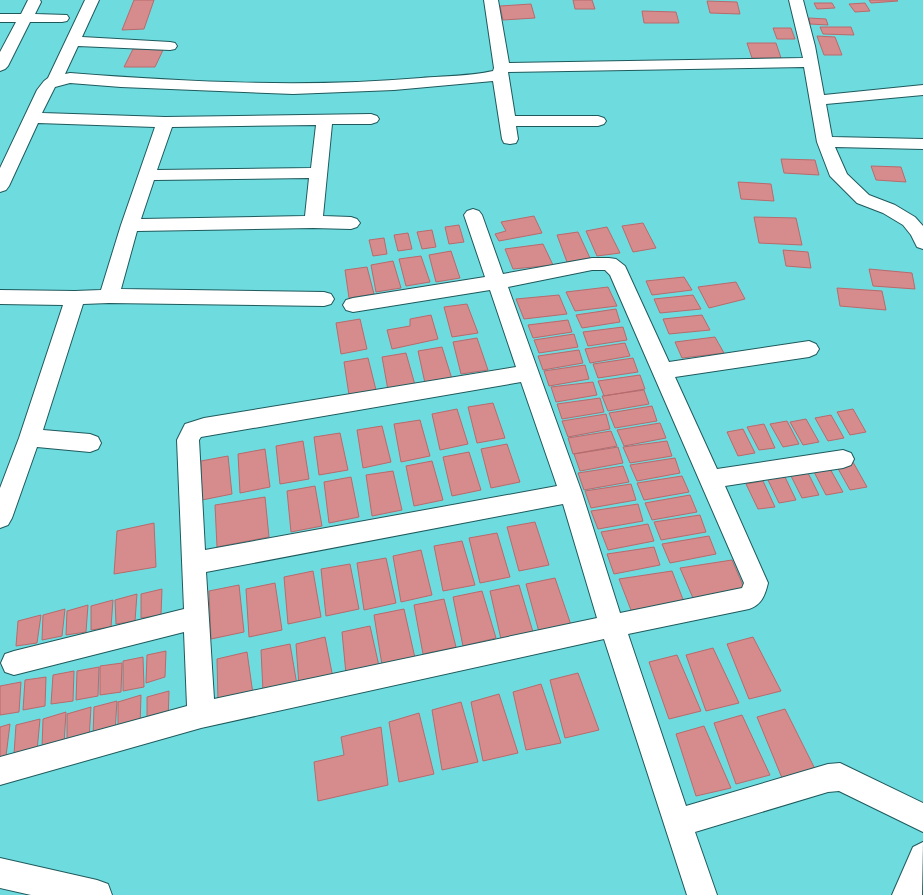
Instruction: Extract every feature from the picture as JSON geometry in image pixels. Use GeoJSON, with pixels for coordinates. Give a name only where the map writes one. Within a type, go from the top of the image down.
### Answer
{"type":"FeatureCollection","features":[{"type":"Feature","properties":{"kind":"street"},"geometry":{"type":"LineString","coordinates":[[0,186],[45,90],[54,80],[92,0]]}},
{"type":"Feature","properties":{"kind":"street"},"geometry":{"type":"LineString","coordinates":[[491,0],[510,139]]}},
{"type":"Feature","properties":{"kind":"street"},"geometry":{"type":"LineString","coordinates":[[796,0],[808,46],[825,142],[839,176],[863,199],[889,209],[909,221],[919,233],[923,243]]}},
{"type":"Feature","properties":{"kind":"street"},"geometry":{"type":"LineString","coordinates":[[0,66],[34,2]]}},
{"type":"Feature","properties":{"kind":"street"},"geometry":{"type":"LineString","coordinates":[[0,18],[62,18]]}},
{"type":"Feature","properties":{"kind":"street"},"geometry":{"type":"LineString","coordinates":[[72,41],[170,46]]}},
{"type":"Feature","properties":{"kind":"street"},"geometry":{"type":"LineString","coordinates":[[54,80],[70,78],[121,82],[292,89],[394,85],[486,78],[495,76],[501,71],[811,62]]}},
{"type":"Feature","properties":{"kind":"street"},"geometry":{"type":"LineString","coordinates":[[818,100],[923,90]]}},
{"type":"Feature","properties":{"kind":"street"},"geometry":{"type":"LineString","coordinates":[[32,118],[165,122],[370,119]]}},
{"type":"Feature","properties":{"kind":"street"},"geometry":{"type":"LineString","coordinates":[[313,222],[325,119]]}},
{"type":"Feature","properties":{"kind":"street"},"geometry":{"type":"LineString","coordinates":[[508,121],[598,121]]}},
{"type":"Feature","properties":{"kind":"street"},"geometry":{"type":"LineString","coordinates":[[109,296],[130,225],[165,122]]}},
{"type":"Feature","properties":{"kind":"street"},"geometry":{"type":"LineString","coordinates":[[825,142],[923,144]]}},
{"type":"Feature","properties":{"kind":"street"},"geometry":{"type":"LineString","coordinates":[[148,175],[318,173]]}},
{"type":"Feature","properties":{"kind":"street"},"geometry":{"type":"LineString","coordinates":[[473,215],[571,494],[612,626],[679,822],[702,895]]}},
{"type":"Feature","properties":{"kind":"street"},"geometry":{"type":"LineString","coordinates":[[130,225],[313,222],[351,224]]}},
{"type":"Feature","properties":{"kind":"street"},"geometry":{"type":"LineString","coordinates":[[0,771],[201,715],[748,598],[754,591],[756,583],[618,271],[609,264],[592,264],[497,282],[353,305]]}},
{"type":"Feature","properties":{"kind":"street"},"geometry":{"type":"LineString","coordinates":[[0,297],[75,298],[109,296],[324,299]]}},
{"type":"Feature","properties":{"kind":"street"},"geometry":{"type":"LineString","coordinates":[[0,518],[30,438],[75,298]]}},
{"type":"Feature","properties":{"kind":"street"},"geometry":{"type":"LineString","coordinates":[[662,371],[809,349]]}},
{"type":"Feature","properties":{"kind":"street"},"geometry":{"type":"LineString","coordinates":[[201,715],[198,616],[188,440],[194,430],[204,427],[528,373]]}},
{"type":"Feature","properties":{"kind":"street"},"geometry":{"type":"LineString","coordinates":[[30,438],[90,443]]}},
{"type":"Feature","properties":{"kind":"street"},"geometry":{"type":"LineString","coordinates":[[710,479],[843,460]]}},
{"type":"Feature","properties":{"kind":"street"},"geometry":{"type":"LineString","coordinates":[[195,563],[571,494]]}},
{"type":"Feature","properties":{"kind":"street"},"geometry":{"type":"LineString","coordinates":[[14,663],[198,616]]}},
{"type":"Feature","properties":{"kind":"street"},"geometry":{"type":"LineString","coordinates":[[679,822],[828,778],[840,777],[923,818]]}},
{"type":"Feature","properties":{"kind":"street"},"geometry":{"type":"LineString","coordinates":[[907,895],[923,857]]}},
{"type":"Feature","properties":{"kind":"street"},"geometry":{"type":"LineString","coordinates":[[0,873],[97,895]]}},
{"type":"Feature","properties":{"kind":"building"},"geometry":{"type":"Polygon","coordinates":[[[134,0],[154,0],[144,29],[122,30],[134,0]]]}},
{"type":"Feature","properties":{"kind":"building"},"geometry":{"type":"Polygon","coordinates":[[[573,0],[592,0],[595,9],[575,9],[573,0]]]}},
{"type":"Feature","properties":{"kind":"building"},"geometry":{"type":"Polygon","coordinates":[[[869,0],[897,0],[898,1],[871,3],[869,0]]]}},
{"type":"Feature","properties":{"kind":"building"},"geometry":{"type":"Polygon","coordinates":[[[707,1],[737,2],[740,14],[710,13],[707,1]]]}},
{"type":"Feature","properties":{"kind":"building"},"geometry":{"type":"Polygon","coordinates":[[[814,3],[832,3],[835,8],[817,9],[814,3]]]}},
{"type":"Feature","properties":{"kind":"building"},"geometry":{"type":"Polygon","coordinates":[[[865,3],[870,11],[855,12],[849,4],[865,3]]]}},
{"type":"Feature","properties":{"kind":"building"},"geometry":{"type":"Polygon","coordinates":[[[531,4],[535,18],[503,20],[500,6],[531,4]]]}},
{"type":"Feature","properties":{"kind":"building"},"geometry":{"type":"Polygon","coordinates":[[[642,11],[676,12],[679,23],[644,23],[642,11]]]}},
{"type":"Feature","properties":{"kind":"building"},"geometry":{"type":"Polygon","coordinates":[[[809,18],[826,19],[828,25],[810,24],[809,18]]]}},
{"type":"Feature","properties":{"kind":"building"},"geometry":{"type":"Polygon","coordinates":[[[820,27],[851,27],[854,35],[823,34],[820,27]]]}},
{"type":"Feature","properties":{"kind":"building"},"geometry":{"type":"Polygon","coordinates":[[[773,28],[791,28],[795,39],[777,39],[773,28]]]}},
{"type":"Feature","properties":{"kind":"building"},"geometry":{"type":"Polygon","coordinates":[[[817,36],[835,37],[842,55],[824,55],[817,36]]]}},
{"type":"Feature","properties":{"kind":"building"},"geometry":{"type":"Polygon","coordinates":[[[747,43],[776,43],[781,58],[752,58],[747,43]]]}},
{"type":"Feature","properties":{"kind":"building"},"geometry":{"type":"Polygon","coordinates":[[[133,49],[163,50],[155,67],[124,67],[133,49]]]}},
{"type":"Feature","properties":{"kind":"building"},"geometry":{"type":"Polygon","coordinates":[[[781,159],[815,160],[819,175],[784,173],[781,159]]]}},
{"type":"Feature","properties":{"kind":"building"},"geometry":{"type":"Polygon","coordinates":[[[871,166],[901,167],[906,182],[876,180],[871,166]]]}},
{"type":"Feature","properties":{"kind":"building"},"geometry":{"type":"Polygon","coordinates":[[[738,182],[771,184],[774,201],[741,199],[738,182]]]}},
{"type":"Feature","properties":{"kind":"building"},"geometry":{"type":"Polygon","coordinates":[[[534,216],[542,233],[499,241],[495,234],[506,231],[501,222],[534,216]]]}},
{"type":"Feature","properties":{"kind":"building"},"geometry":{"type":"Polygon","coordinates":[[[754,217],[796,218],[802,245],[759,243],[754,217]]]}},
{"type":"Feature","properties":{"kind":"building"},"geometry":{"type":"Polygon","coordinates":[[[643,223],[656,248],[633,252],[622,226],[643,223]]]}},
{"type":"Feature","properties":{"kind":"building"},"geometry":{"type":"Polygon","coordinates":[[[459,225],[464,242],[449,244],[445,227],[459,225]]]}},
{"type":"Feature","properties":{"kind":"building"},"geometry":{"type":"Polygon","coordinates":[[[607,227],[620,253],[597,256],[586,231],[607,227]]]}},
{"type":"Feature","properties":{"kind":"building"},"geometry":{"type":"Polygon","coordinates":[[[432,230],[436,247],[422,249],[417,232],[432,230]]]}},
{"type":"Feature","properties":{"kind":"building"},"geometry":{"type":"Polygon","coordinates":[[[578,232],[590,258],[567,262],[557,235],[578,232]]]}},
{"type":"Feature","properties":{"kind":"building"},"geometry":{"type":"Polygon","coordinates":[[[408,233],[412,249],[398,251],[394,235],[408,233]]]}},
{"type":"Feature","properties":{"kind":"building"},"geometry":{"type":"Polygon","coordinates":[[[384,238],[387,254],[373,256],[369,240],[384,238]]]}},
{"type":"Feature","properties":{"kind":"building"},"geometry":{"type":"Polygon","coordinates":[[[543,244],[553,265],[513,269],[505,249],[543,244]]]}},
{"type":"Feature","properties":{"kind":"building"},"geometry":{"type":"Polygon","coordinates":[[[783,250],[808,252],[811,268],[786,266],[783,250]]]}},
{"type":"Feature","properties":{"kind":"building"},"geometry":{"type":"Polygon","coordinates":[[[451,251],[460,278],[436,282],[429,255],[451,251]]]}},
{"type":"Feature","properties":{"kind":"building"},"geometry":{"type":"Polygon","coordinates":[[[421,256],[430,282],[406,286],[399,259],[421,256]]]}},
{"type":"Feature","properties":{"kind":"building"},"geometry":{"type":"Polygon","coordinates":[[[393,261],[401,288],[376,292],[371,265],[393,261]]]}},
{"type":"Feature","properties":{"kind":"building"},"geometry":{"type":"Polygon","coordinates":[[[367,267],[374,294],[349,298],[345,270],[367,267]]]}},
{"type":"Feature","properties":{"kind":"building"},"geometry":{"type":"Polygon","coordinates":[[[869,269],[912,273],[915,289],[873,286],[869,269]]]}},
{"type":"Feature","properties":{"kind":"building"},"geometry":{"type":"Polygon","coordinates":[[[684,277],[692,290],[652,295],[646,281],[684,277]]]}},
{"type":"Feature","properties":{"kind":"building"},"geometry":{"type":"Polygon","coordinates":[[[736,282],[745,299],[709,308],[698,287],[736,282]]]}},
{"type":"Feature","properties":{"kind":"building"},"geometry":{"type":"Polygon","coordinates":[[[608,287],[617,306],[575,311],[566,292],[608,287]]]}},
{"type":"Feature","properties":{"kind":"building"},"geometry":{"type":"Polygon","coordinates":[[[837,288],[882,291],[886,310],[840,306],[837,288]]]}},
{"type":"Feature","properties":{"kind":"building"},"geometry":{"type":"Polygon","coordinates":[[[559,295],[567,314],[524,319],[516,299],[559,295]]]}},
{"type":"Feature","properties":{"kind":"building"},"geometry":{"type":"Polygon","coordinates":[[[693,295],[701,309],[660,313],[654,299],[693,295]]]}},
{"type":"Feature","properties":{"kind":"building"},"geometry":{"type":"Polygon","coordinates":[[[467,304],[478,333],[452,337],[444,307],[467,304]]]}},
{"type":"Feature","properties":{"kind":"building"},"geometry":{"type":"Polygon","coordinates":[[[616,309],[620,322],[582,328],[576,315],[616,309]]]}},
{"type":"Feature","properties":{"kind":"building"},"geometry":{"type":"Polygon","coordinates":[[[431,315],[438,339],[392,349],[387,330],[410,326],[410,319],[431,315]]]}},
{"type":"Feature","properties":{"kind":"building"},"geometry":{"type":"Polygon","coordinates":[[[702,315],[710,330],[669,334],[663,319],[702,315]]]}},
{"type":"Feature","properties":{"kind":"building"},"geometry":{"type":"Polygon","coordinates":[[[360,319],[367,349],[341,354],[336,323],[360,319]]]}},
{"type":"Feature","properties":{"kind":"building"},"geometry":{"type":"Polygon","coordinates":[[[568,320],[572,332],[533,338],[528,325],[568,320]]]}},
{"type":"Feature","properties":{"kind":"building"},"geometry":{"type":"Polygon","coordinates":[[[623,327],[627,340],[588,346],[583,332],[623,327]]]}},
{"type":"Feature","properties":{"kind":"building"},"geometry":{"type":"Polygon","coordinates":[[[574,334],[578,347],[539,353],[534,340],[574,334]]]}},
{"type":"Feature","properties":{"kind":"building"},"geometry":{"type":"Polygon","coordinates":[[[715,337],[724,353],[682,358],[675,342],[715,337]]]}},
{"type":"Feature","properties":{"kind":"building"},"geometry":{"type":"Polygon","coordinates":[[[477,338],[488,370],[461,374],[453,342],[477,338]]]}},
{"type":"Feature","properties":{"kind":"building"},"geometry":{"type":"Polygon","coordinates":[[[625,343],[630,356],[590,363],[585,349],[625,343]]]}},
{"type":"Feature","properties":{"kind":"building"},"geometry":{"type":"Polygon","coordinates":[[[442,347],[452,379],[425,383],[418,351],[442,347]]]}},
{"type":"Feature","properties":{"kind":"building"},"geometry":{"type":"Polygon","coordinates":[[[579,350],[583,363],[543,370],[538,356],[579,350]]]}},
{"type":"Feature","properties":{"kind":"building"},"geometry":{"type":"Polygon","coordinates":[[[406,353],[415,385],[388,390],[382,357],[406,353]]]}},
{"type":"Feature","properties":{"kind":"building"},"geometry":{"type":"Polygon","coordinates":[[[368,358],[376,390],[349,395],[344,362],[368,358]]]}},
{"type":"Feature","properties":{"kind":"building"},"geometry":{"type":"Polygon","coordinates":[[[633,358],[638,372],[598,378],[593,364],[633,358]]]}},
{"type":"Feature","properties":{"kind":"building"},"geometry":{"type":"Polygon","coordinates":[[[585,365],[589,379],[549,386],[544,371],[585,365]]]}},
{"type":"Feature","properties":{"kind":"building"},"geometry":{"type":"Polygon","coordinates":[[[640,375],[645,389],[604,396],[598,381],[640,375]]]}},
{"type":"Feature","properties":{"kind":"building"},"geometry":{"type":"Polygon","coordinates":[[[593,382],[597,395],[556,402],[551,387],[593,382]]]}},
{"type":"Feature","properties":{"kind":"building"},"geometry":{"type":"Polygon","coordinates":[[[644,390],[649,404],[608,411],[602,396],[644,390]]]}},
{"type":"Feature","properties":{"kind":"building"},"geometry":{"type":"Polygon","coordinates":[[[600,398],[604,412],[562,419],[557,404],[600,398]]]}},
{"type":"Feature","properties":{"kind":"building"},"geometry":{"type":"Polygon","coordinates":[[[493,403],[505,438],[477,443],[468,407],[493,403]]]}},
{"type":"Feature","properties":{"kind":"building"},"geometry":{"type":"Polygon","coordinates":[[[652,406],[657,421],[615,428],[609,413],[652,406]]]}},
{"type":"Feature","properties":{"kind":"building"},"geometry":{"type":"Polygon","coordinates":[[[457,409],[468,444],[440,450],[432,414],[457,409]]]}},
{"type":"Feature","properties":{"kind":"building"},"geometry":{"type":"Polygon","coordinates":[[[853,409],[866,432],[850,435],[837,412],[853,409]]]}},
{"type":"Feature","properties":{"kind":"building"},"geometry":{"type":"Polygon","coordinates":[[[606,414],[610,429],[568,437],[562,421],[606,414]]]}},
{"type":"Feature","properties":{"kind":"building"},"geometry":{"type":"Polygon","coordinates":[[[831,415],[844,438],[828,441],[815,418],[831,415]]]}},
{"type":"Feature","properties":{"kind":"building"},"geometry":{"type":"Polygon","coordinates":[[[806,419],[819,442],[803,445],[790,422],[806,419]]]}},
{"type":"Feature","properties":{"kind":"building"},"geometry":{"type":"Polygon","coordinates":[[[420,420],[430,456],[401,462],[394,424],[420,420]]]}},
{"type":"Feature","properties":{"kind":"building"},"geometry":{"type":"Polygon","coordinates":[[[787,421],[799,444],[783,447],[770,424],[787,421]]]}},
{"type":"Feature","properties":{"kind":"building"},"geometry":{"type":"Polygon","coordinates":[[[660,423],[666,438],[624,446],[617,430],[660,423]]]}},
{"type":"Feature","properties":{"kind":"building"},"geometry":{"type":"Polygon","coordinates":[[[764,424],[775,448],[759,450],[747,427],[764,424]]]}},
{"type":"Feature","properties":{"kind":"building"},"geometry":{"type":"Polygon","coordinates":[[[382,426],[391,462],[363,468],[357,430],[382,426]]]}},
{"type":"Feature","properties":{"kind":"building"},"geometry":{"type":"Polygon","coordinates":[[[743,429],[755,453],[738,456],[727,432],[743,429]]]}},
{"type":"Feature","properties":{"kind":"building"},"geometry":{"type":"Polygon","coordinates":[[[611,431],[617,446],[573,454],[568,438],[611,431]]]}},
{"type":"Feature","properties":{"kind":"building"},"geometry":{"type":"Polygon","coordinates":[[[340,433],[348,470],[319,475],[314,437],[340,433]]]}},
{"type":"Feature","properties":{"kind":"building"},"geometry":{"type":"Polygon","coordinates":[[[303,441],[309,479],[280,484],[276,446],[303,441]]]}},
{"type":"Feature","properties":{"kind":"building"},"geometry":{"type":"Polygon","coordinates":[[[667,441],[672,456],[630,463],[623,447],[667,441]]]}},
{"type":"Feature","properties":{"kind":"building"},"geometry":{"type":"Polygon","coordinates":[[[507,444],[520,482],[491,488],[481,449],[507,444]]]}},
{"type":"Feature","properties":{"kind":"building"},"geometry":{"type":"Polygon","coordinates":[[[618,447],[623,463],[580,471],[574,454],[618,447]]]}},
{"type":"Feature","properties":{"kind":"building"},"geometry":{"type":"Polygon","coordinates":[[[265,449],[270,487],[240,493],[238,454],[265,449]]]}},
{"type":"Feature","properties":{"kind":"building"},"geometry":{"type":"Polygon","coordinates":[[[469,452],[481,490],[452,496],[443,457],[469,452]]]}},
{"type":"Feature","properties":{"kind":"building"},"geometry":{"type":"Polygon","coordinates":[[[228,456],[232,494],[202,500],[201,461],[228,456]]]}},
{"type":"Feature","properties":{"kind":"building"},"geometry":{"type":"Polygon","coordinates":[[[675,458],[680,473],[637,481],[630,465],[675,458]]]}},
{"type":"Feature","properties":{"kind":"building"},"geometry":{"type":"Polygon","coordinates":[[[432,461],[443,500],[414,506],[406,466],[432,461]]]}},
{"type":"Feature","properties":{"kind":"building"},"geometry":{"type":"Polygon","coordinates":[[[853,462],[867,487],[850,490],[836,465],[853,462]]]}},
{"type":"Feature","properties":{"kind":"building"},"geometry":{"type":"Polygon","coordinates":[[[623,466],[629,482],[584,490],[578,473],[623,466]]]}},
{"type":"Feature","properties":{"kind":"building"},"geometry":{"type":"Polygon","coordinates":[[[829,467],[843,492],[826,495],[813,470],[829,467]]]}},
{"type":"Feature","properties":{"kind":"building"},"geometry":{"type":"Polygon","coordinates":[[[806,469],[819,495],[802,498],[789,472],[806,469]]]}},
{"type":"Feature","properties":{"kind":"building"},"geometry":{"type":"Polygon","coordinates":[[[393,471],[402,510],[372,516],[366,475],[393,471]]]}},
{"type":"Feature","properties":{"kind":"building"},"geometry":{"type":"Polygon","coordinates":[[[784,475],[796,500],[779,503],[767,478],[784,475]]]}},
{"type":"Feature","properties":{"kind":"building"},"geometry":{"type":"Polygon","coordinates":[[[682,476],[689,492],[644,500],[637,483],[682,476]]]}},
{"type":"Feature","properties":{"kind":"building"},"geometry":{"type":"Polygon","coordinates":[[[351,477],[359,517],[329,523],[324,482],[351,477]]]}},
{"type":"Feature","properties":{"kind":"building"},"geometry":{"type":"Polygon","coordinates":[[[763,481],[775,507],[758,509],[746,484],[763,481]]]}},
{"type":"Feature","properties":{"kind":"building"},"geometry":{"type":"Polygon","coordinates":[[[631,484],[636,500],[591,508],[585,491],[631,484]]]}},
{"type":"Feature","properties":{"kind":"building"},"geometry":{"type":"Polygon","coordinates":[[[315,486],[322,526],[291,532],[287,491],[315,486]]]}},
{"type":"Feature","properties":{"kind":"building"},"geometry":{"type":"Polygon","coordinates":[[[690,495],[697,512],[652,520],[645,503],[690,495]]]}},
{"type":"Feature","properties":{"kind":"building"},"geometry":{"type":"Polygon","coordinates":[[[265,497],[269,537],[217,547],[215,505],[265,497]]]}},
{"type":"Feature","properties":{"kind":"building"},"geometry":{"type":"Polygon","coordinates":[[[638,504],[643,521],[598,529],[591,511],[638,504]]]}},
{"type":"Feature","properties":{"kind":"building"},"geometry":{"type":"Polygon","coordinates":[[[700,515],[706,532],[661,540],[654,522],[700,515]]]}},
{"type":"Feature","properties":{"kind":"building"},"geometry":{"type":"Polygon","coordinates":[[[535,522],[549,565],[519,571],[507,527],[535,522]]]}},
{"type":"Feature","properties":{"kind":"building"},"geometry":{"type":"Polygon","coordinates":[[[154,523],[156,567],[114,574],[117,531],[154,523]]]}},
{"type":"Feature","properties":{"kind":"building"},"geometry":{"type":"Polygon","coordinates":[[[648,524],[654,541],[608,550],[601,532],[648,524]]]}},
{"type":"Feature","properties":{"kind":"building"},"geometry":{"type":"Polygon","coordinates":[[[497,533],[510,577],[480,583],[469,538],[497,533]]]}},
{"type":"Feature","properties":{"kind":"building"},"geometry":{"type":"Polygon","coordinates":[[[709,536],[716,554],[670,563],[662,544],[709,536]]]}},
{"type":"Feature","properties":{"kind":"building"},"geometry":{"type":"Polygon","coordinates":[[[462,541],[475,585],[443,591],[434,546],[462,541]]]}},
{"type":"Feature","properties":{"kind":"building"},"geometry":{"type":"Polygon","coordinates":[[[654,547],[660,565],[614,574],[607,554],[654,547]]]}},
{"type":"Feature","properties":{"kind":"building"},"geometry":{"type":"Polygon","coordinates":[[[421,550],[432,595],[401,602],[393,556],[421,550]]]}},
{"type":"Feature","properties":{"kind":"building"},"geometry":{"type":"Polygon","coordinates":[[[386,558],[396,603],[364,610],[357,563],[386,558]]]}},
{"type":"Feature","properties":{"kind":"building"},"geometry":{"type":"Polygon","coordinates":[[[732,560],[745,590],[693,598],[680,568],[732,560]]]}},
{"type":"Feature","properties":{"kind":"building"},"geometry":{"type":"Polygon","coordinates":[[[350,564],[359,609],[326,616],[321,569],[350,564]]]}},
{"type":"Feature","properties":{"kind":"building"},"geometry":{"type":"Polygon","coordinates":[[[313,571],[321,617],[288,624],[284,577],[313,571]]]}},
{"type":"Feature","properties":{"kind":"building"},"geometry":{"type":"Polygon","coordinates":[[[672,571],[684,602],[631,610],[619,579],[672,571]]]}},
{"type":"Feature","properties":{"kind":"building"},"geometry":{"type":"Polygon","coordinates":[[[555,578],[571,625],[539,632],[526,584],[555,578]]]}},
{"type":"Feature","properties":{"kind":"building"},"geometry":{"type":"Polygon","coordinates":[[[275,583],[282,630],[249,637],[246,589],[275,583]]]}},
{"type":"Feature","properties":{"kind":"building"},"geometry":{"type":"Polygon","coordinates":[[[239,585],[244,632],[211,639],[209,591],[239,585]]]}},
{"type":"Feature","properties":{"kind":"building"},"geometry":{"type":"Polygon","coordinates":[[[519,585],[533,632],[501,639],[490,591],[519,585]]]}},
{"type":"Feature","properties":{"kind":"building"},"geometry":{"type":"Polygon","coordinates":[[[162,589],[161,615],[141,618],[141,594],[162,589]]]}},
{"type":"Feature","properties":{"kind":"building"},"geometry":{"type":"Polygon","coordinates":[[[482,591],[496,638],[463,646],[453,597],[482,591]]]}},
{"type":"Feature","properties":{"kind":"building"},"geometry":{"type":"Polygon","coordinates":[[[137,594],[135,621],[116,624],[115,600],[137,594]]]}},
{"type":"Feature","properties":{"kind":"building"},"geometry":{"type":"Polygon","coordinates":[[[444,599],[456,647],[423,654],[414,605],[444,599]]]}},
{"type":"Feature","properties":{"kind":"building"},"geometry":{"type":"Polygon","coordinates":[[[113,600],[111,627],[91,630],[91,606],[113,600]]]}},
{"type":"Feature","properties":{"kind":"building"},"geometry":{"type":"Polygon","coordinates":[[[88,605],[86,632],[66,635],[67,611],[88,605]]]}},
{"type":"Feature","properties":{"kind":"building"},"geometry":{"type":"Polygon","coordinates":[[[65,609],[62,636],[42,640],[43,615],[65,609]]]}},
{"type":"Feature","properties":{"kind":"building"},"geometry":{"type":"Polygon","coordinates":[[[404,609],[415,658],[382,665],[374,615],[404,609]]]}},
{"type":"Feature","properties":{"kind":"building"},"geometry":{"type":"Polygon","coordinates":[[[41,615],[37,643],[16,646],[18,621],[41,615]]]}},
{"type":"Feature","properties":{"kind":"building"},"geometry":{"type":"Polygon","coordinates":[[[370,626],[379,666],[346,674],[342,632],[370,626]]]}},
{"type":"Feature","properties":{"kind":"building"},"geometry":{"type":"Polygon","coordinates":[[[325,637],[333,678],[299,686],[296,644],[325,637]]]}},
{"type":"Feature","properties":{"kind":"building"},"geometry":{"type":"Polygon","coordinates":[[[753,637],[781,691],[749,699],[727,644],[753,637]]]}},
{"type":"Feature","properties":{"kind":"building"},"geometry":{"type":"Polygon","coordinates":[[[290,644],[297,685],[263,692],[261,650],[290,644]]]}},
{"type":"Feature","properties":{"kind":"building"},"geometry":{"type":"Polygon","coordinates":[[[713,648],[739,703],[706,711],[686,655],[713,648]]]}},
{"type":"Feature","properties":{"kind":"building"},"geometry":{"type":"Polygon","coordinates":[[[166,651],[165,677],[146,683],[147,655],[166,651]]]}},
{"type":"Feature","properties":{"kind":"building"},"geometry":{"type":"Polygon","coordinates":[[[247,652],[253,694],[218,702],[217,659],[247,652]]]}},
{"type":"Feature","properties":{"kind":"building"},"geometry":{"type":"Polygon","coordinates":[[[677,655],[701,711],[669,719],[649,662],[677,655]]]}},
{"type":"Feature","properties":{"kind":"building"},"geometry":{"type":"Polygon","coordinates":[[[143,657],[144,687],[123,691],[123,661],[143,657]]]}},
{"type":"Feature","properties":{"kind":"building"},"geometry":{"type":"Polygon","coordinates":[[[122,663],[121,692],[100,695],[100,666],[122,663]]]}},
{"type":"Feature","properties":{"kind":"building"},"geometry":{"type":"Polygon","coordinates":[[[99,667],[98,696],[76,700],[77,671],[99,667]]]}},
{"type":"Feature","properties":{"kind":"building"},"geometry":{"type":"Polygon","coordinates":[[[74,671],[73,701],[51,704],[53,675],[74,671]]]}},
{"type":"Feature","properties":{"kind":"building"},"geometry":{"type":"Polygon","coordinates":[[[578,673],[599,730],[565,738],[550,680],[578,673]]]}},
{"type":"Feature","properties":{"kind":"building"},"geometry":{"type":"Polygon","coordinates":[[[46,677],[45,706],[23,710],[25,680],[46,677]]]}},
{"type":"Feature","properties":{"kind":"building"},"geometry":{"type":"Polygon","coordinates":[[[21,682],[19,712],[0,715],[0,686],[21,682]]]}},
{"type":"Feature","properties":{"kind":"building"},"geometry":{"type":"Polygon","coordinates":[[[541,684],[561,743],[526,750],[513,692],[541,684]]]}},
{"type":"Feature","properties":{"kind":"building"},"geometry":{"type":"Polygon","coordinates":[[[169,691],[168,722],[147,725],[147,697],[169,691]]]}},
{"type":"Feature","properties":{"kind":"building"},"geometry":{"type":"Polygon","coordinates":[[[499,694],[518,753],[483,761],[471,702],[499,694]]]}},
{"type":"Feature","properties":{"kind":"building"},"geometry":{"type":"Polygon","coordinates":[[[141,695],[140,726],[118,729],[118,702],[141,695]]]}},
{"type":"Feature","properties":{"kind":"building"},"geometry":{"type":"Polygon","coordinates":[[[117,701],[115,732],[93,736],[94,707],[117,701]]]}},
{"type":"Feature","properties":{"kind":"building"},"geometry":{"type":"Polygon","coordinates":[[[461,702],[478,762],[442,770],[432,710],[461,702]]]}},
{"type":"Feature","properties":{"kind":"building"},"geometry":{"type":"Polygon","coordinates":[[[91,707],[89,739],[67,742],[67,714],[91,707]]]}},
{"type":"Feature","properties":{"kind":"building"},"geometry":{"type":"Polygon","coordinates":[[[785,709],[815,769],[782,778],[757,717],[785,709]]]}},
{"type":"Feature","properties":{"kind":"building"},"geometry":{"type":"Polygon","coordinates":[[[66,712],[64,744],[42,748],[43,719],[66,712]]]}},
{"type":"Feature","properties":{"kind":"building"},"geometry":{"type":"Polygon","coordinates":[[[419,713],[434,774],[399,782],[389,722],[419,713]]]}},
{"type":"Feature","properties":{"kind":"building"},"geometry":{"type":"Polygon","coordinates":[[[742,715],[770,775],[736,784],[714,723],[742,715]]]}},
{"type":"Feature","properties":{"kind":"building"},"geometry":{"type":"Polygon","coordinates":[[[40,719],[37,751],[14,754],[16,725],[40,719]]]}},
{"type":"Feature","properties":{"kind":"building"},"geometry":{"type":"Polygon","coordinates":[[[10,724],[6,756],[0,757],[0,727],[10,724]]]}},
{"type":"Feature","properties":{"kind":"building"},"geometry":{"type":"Polygon","coordinates":[[[704,726],[731,788],[696,796],[676,734],[704,726]]]}},
{"type":"Feature","properties":{"kind":"building"},"geometry":{"type":"Polygon","coordinates":[[[381,727],[388,785],[318,801],[314,762],[344,755],[341,737],[381,727]]]}}]}
